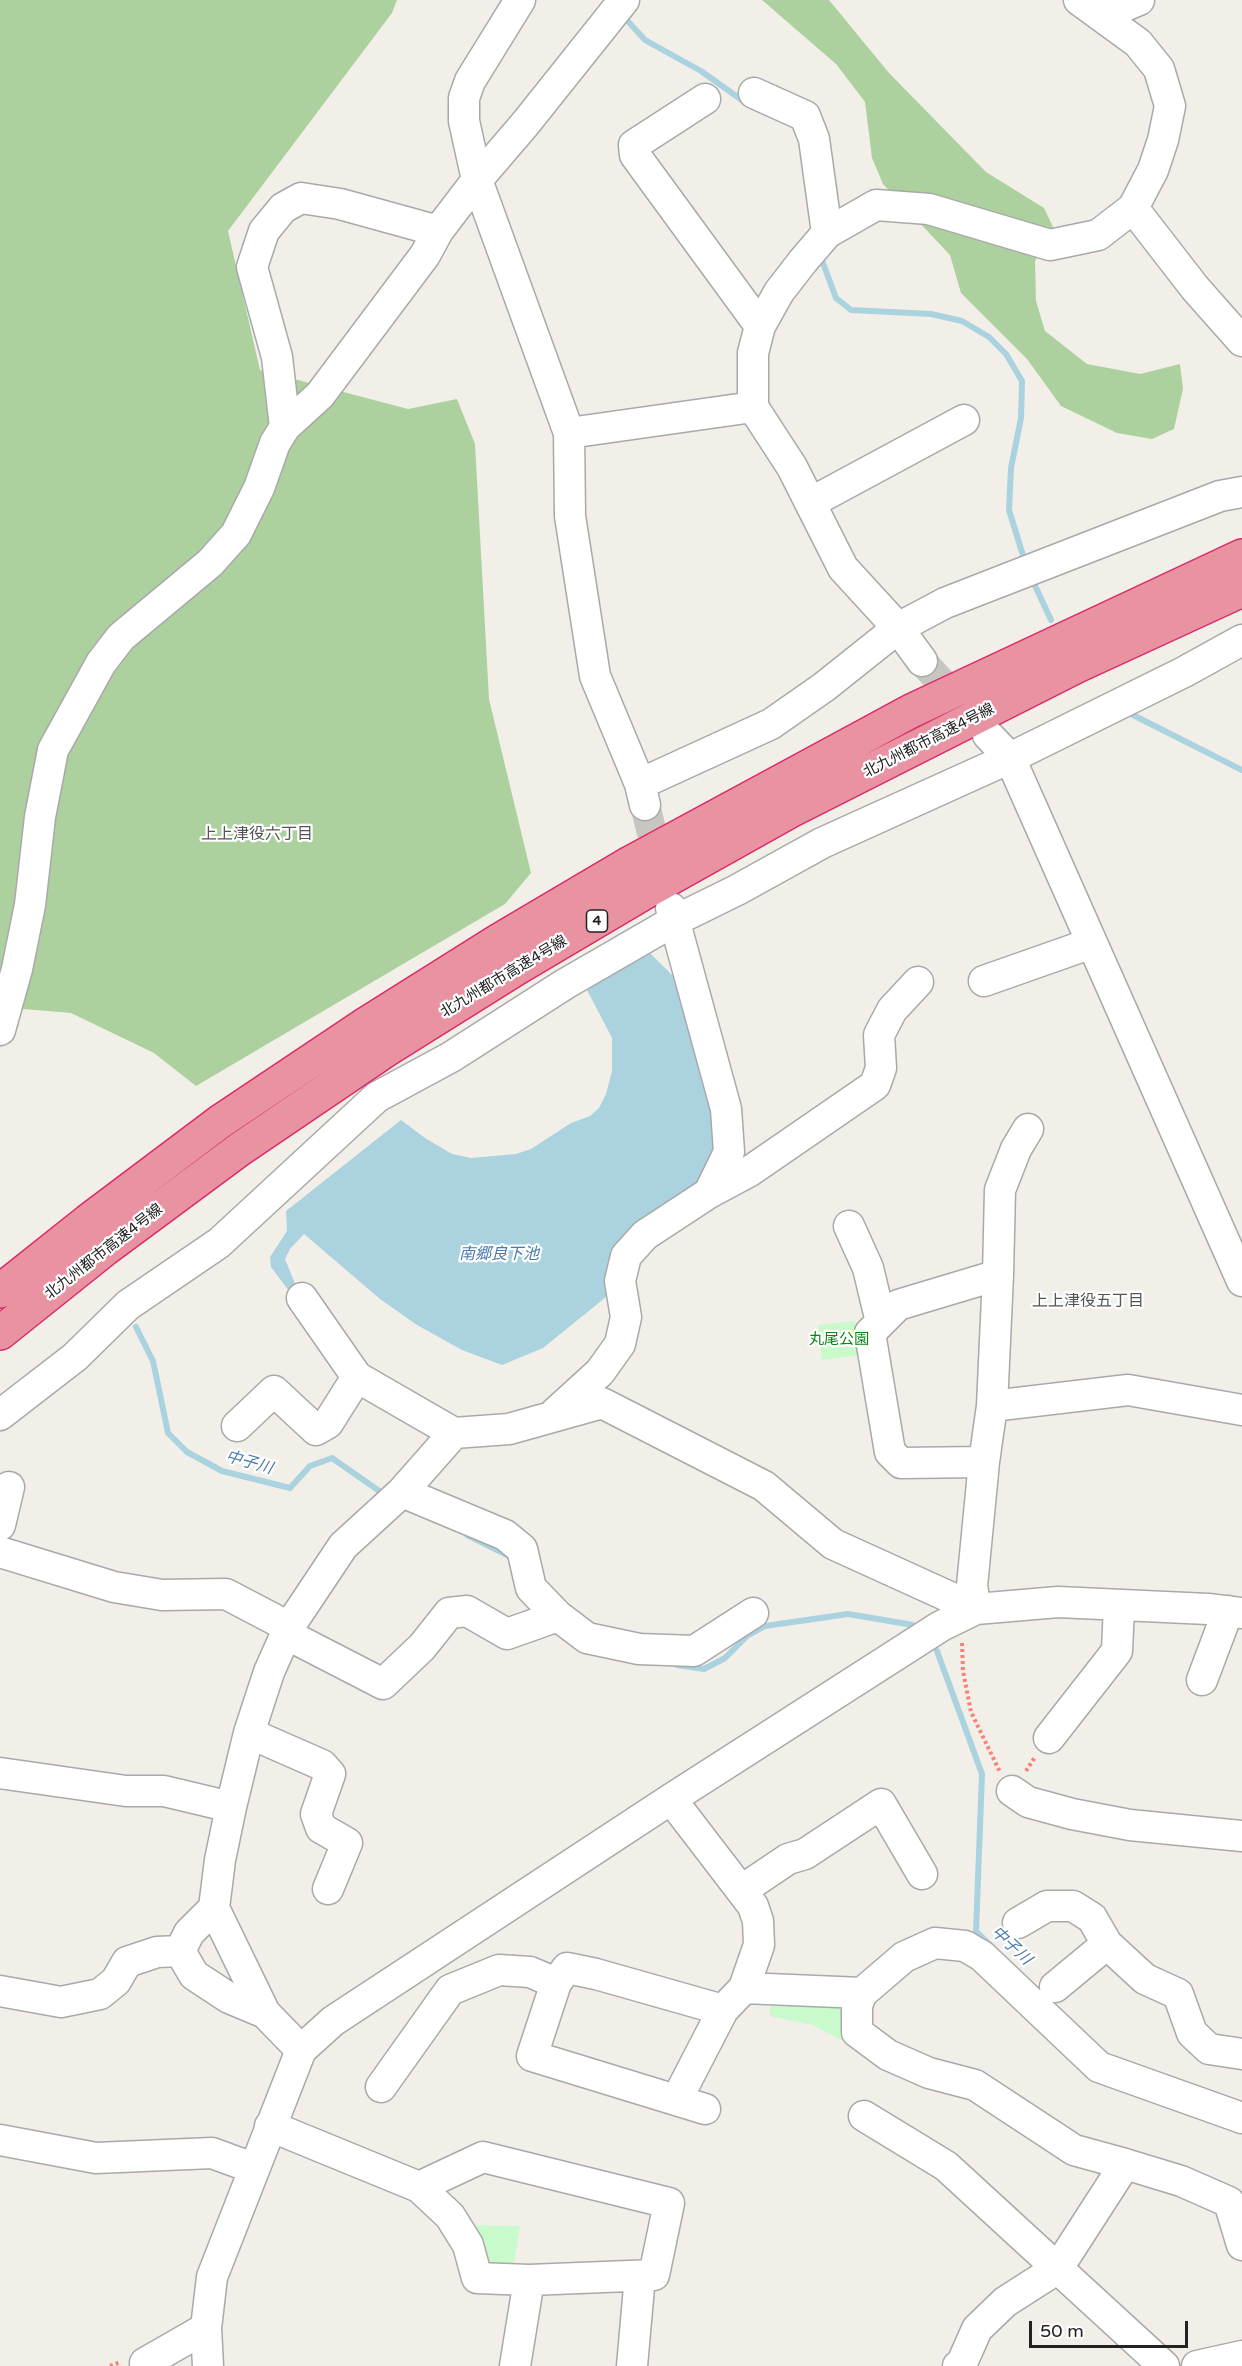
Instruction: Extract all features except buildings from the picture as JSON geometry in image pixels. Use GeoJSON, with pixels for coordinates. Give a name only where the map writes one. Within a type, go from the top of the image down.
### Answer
{"type":"FeatureCollection","features":[{"type":"Feature","properties":{"kind":"highway","name":"4"},"geometry":{"type":"LineString","coordinates":[[0,1291],[88,1221],[221,1121],[366,1024],[498,941],[630,863],[911,711],[1242,556]]}},
{"type":"Feature","properties":{"kind":"highway","name":"北九州都市高速4号線"},"geometry":{"type":"LineString","coordinates":[[0,1333],[105,1249],[240,1149],[386,1050],[527,962],[647,891],[801,806],[1067,671],[1242,590]]}},
{"type":"Feature","properties":{"kind":"street"},"geometry":{"type":"LineString","coordinates":[[520,0],[470,81],[464,98],[464,121],[477,180],[569,433],[570,516],[595,676],[642,794],[771,724],[824,687],[898,628],[945,603],[1220,496],[1242,492]]}},
{"type":"Feature","properties":{"kind":"street"},"geometry":{"type":"LineString","coordinates":[[1090,8],[1139,0]]}},
{"type":"Feature","properties":{"kind":"street"},"geometry":{"type":"LineString","coordinates":[[922,661],[898,628],[843,568],[792,467],[753,407],[753,353],[760,326],[778,292],[817,244],[876,205],[929,209],[1050,245],[1098,235],[1133,208],[1153,170],[1163,140],[1170,106],[1159,69],[1138,43],[1090,8]]}},
{"type":"Feature","properties":{"kind":"street"},"geometry":{"type":"LineString","coordinates":[[0,1030],[17,969],[30,905],[40,818],[53,750],[101,663],[121,637],[210,563],[236,534],[259,488],[275,443],[285,428],[320,395],[425,255],[438,231],[477,180],[615,11]]}},
{"type":"Feature","properties":{"kind":"street"},"geometry":{"type":"LineString","coordinates":[[754,93],[805,116],[814,139],[817,244]]}},
{"type":"Feature","properties":{"kind":"street"},"geometry":{"type":"LineString","coordinates":[[705,99],[634,144],[635,156],[760,326]]}},
{"type":"Feature","properties":{"kind":"street"},"geometry":{"type":"LineString","coordinates":[[285,428],[277,357],[252,267],[264,231],[283,208],[301,198],[340,204],[438,231]]}},
{"type":"Feature","properties":{"kind":"street"},"geometry":{"type":"LineString","coordinates":[[1133,208],[1195,288],[1242,341]]}},
{"type":"Feature","properties":{"kind":"street"},"geometry":{"type":"LineString","coordinates":[[569,433],[753,407]]}},
{"type":"Feature","properties":{"kind":"street"},"geometry":{"type":"LineString","coordinates":[[810,503],[964,420]]}},
{"type":"Feature","properties":{"kind":"street"},"geometry":{"type":"LineString","coordinates":[[0,1415],[75,1357],[128,1305],[219,1243],[377,1097],[451,1057],[672,914],[737,890],[822,843],[1010,758],[1184,672],[1242,640]]}},
{"type":"Feature","properties":{"kind":"street"},"geometry":{"type":"LineString","coordinates":[[988,735],[1010,758],[1242,1281]]}},
{"type":"Feature","properties":{"kind":"street"},"geometry":{"type":"LineString","coordinates":[[672,914],[726,1109],[729,1152],[709,1193]]}},
{"type":"Feature","properties":{"kind":"street"},"geometry":{"type":"LineString","coordinates":[[984,981],[1092,943]]}},
{"type":"Feature","properties":{"kind":"street"},"geometry":{"type":"LineString","coordinates":[[548,1419],[600,1371],[620,1344],[626,1317],[620,1281],[626,1256],[645,1235],[709,1193],[750,1171],[875,1085],[881,1068],[879,1035],[892,1010],[918,982]]}},
{"type":"Feature","properties":{"kind":"street"},"geometry":{"type":"LineString","coordinates":[[969,1612],[992,1406],[1000,1190],[1016,1149],[1028,1128]]}},
{"type":"Feature","properties":{"kind":"street"},"geometry":{"type":"LineString","coordinates":[[849,1226],[868,1268],[881,1322]]}},
{"type":"Feature","properties":{"kind":"street"},"geometry":{"type":"LineString","coordinates":[[984,1462],[901,1462],[890,1452],[870,1333],[898,1305],[998,1275]]}},
{"type":"Feature","properties":{"kind":"street"},"geometry":{"type":"LineString","coordinates":[[302,1298],[357,1377],[454,1433],[509,1429],[602,1403],[764,1486],[833,1544],[969,1612]]}},
{"type":"Feature","properties":{"kind":"street"},"geometry":{"type":"LineString","coordinates":[[237,1426],[274,1391],[316,1430],[328,1423],[357,1377]]}},
{"type":"Feature","properties":{"kind":"street"},"geometry":{"type":"LineString","coordinates":[[992,1406],[1128,1390],[1242,1410]]}},
{"type":"Feature","properties":{"kind":"street"},"geometry":{"type":"LineString","coordinates":[[301,2050],[265,2013],[214,1908],[220,1860],[249,1733],[269,1672],[287,1630],[343,1546],[402,1492],[454,1433]]}},
{"type":"Feature","properties":{"kind":"street"},"geometry":{"type":"LineString","coordinates":[[0,1525],[9,1487]]}},
{"type":"Feature","properties":{"kind":"street"},"geometry":{"type":"LineString","coordinates":[[402,1492],[505,1535],[522,1549],[531,1588],[558,1616],[587,1638],[639,1649],[694,1651],[753,1613]]}},
{"type":"Feature","properties":{"kind":"street"},"geometry":{"type":"LineString","coordinates":[[0,1552],[114,1587],[162,1595],[226,1594],[383,1684],[422,1647],[449,1613],[467,1611],[507,1634],[558,1616]]}},
{"type":"Feature","properties":{"kind":"street"},"geometry":{"type":"LineString","coordinates":[[208,2366],[206,2328],[212,2277],[301,2050],[333,2021],[360,2002],[941,1626],[969,1612],[1058,1602],[1235,1612],[1202,1680]]}},
{"type":"Feature","properties":{"kind":"street"},"geometry":{"type":"LineString","coordinates":[[1048,1738],[1117,1651],[1119,1605]]}},
{"type":"Feature","properties":{"kind":"street"},"geometry":{"type":"LineString","coordinates":[[249,1733],[322,1765],[330,1774],[316,1814],[321,1828],[347,1843],[328,1889]]}},
{"type":"Feature","properties":{"kind":"street"},"geometry":{"type":"LineString","coordinates":[[0,1773],[126,1791],[164,1791],[231,1807]]}},
{"type":"Feature","properties":{"kind":"street"},"geometry":{"type":"LineString","coordinates":[[1012,1791],[1028,1802],[1072,1814],[1130,1825],[1242,1836]]}},
{"type":"Feature","properties":{"kind":"street"},"geometry":{"type":"LineString","coordinates":[[671,1799],[753,1906],[758,1922],[759,1945],[744,1988],[723,2010],[677,2099]]}},
{"type":"Feature","properties":{"kind":"street"},"geometry":{"type":"LineString","coordinates":[[742,1890],[788,1859],[805,1854],[881,1804],[922,1874]]}},
{"type":"Feature","properties":{"kind":"street"},"geometry":{"type":"LineString","coordinates":[[1018,1923],[1047,1906],[1073,1906],[1092,1918],[1107,1944],[1145,1979],[1178,1994],[1192,2033],[1209,2049],[1242,2054]]}},
{"type":"Feature","properties":{"kind":"street"},"geometry":{"type":"LineString","coordinates":[[180,1951],[189,1934],[214,1908]]}},
{"type":"Feature","properties":{"kind":"street"},"geometry":{"type":"LineString","coordinates":[[1242,2118],[1099,2067],[982,1956],[965,1947],[935,1943],[904,1957],[862,1993],[857,2005],[857,2032],[888,2055],[929,2073],[975,2085],[1074,2150],[1182,2181],[1229,2202],[1242,2245]]}},
{"type":"Feature","properties":{"kind":"street"},"geometry":{"type":"LineString","coordinates":[[1055,1986],[1107,1944]]}},
{"type":"Feature","properties":{"kind":"street"},"geometry":{"type":"LineString","coordinates":[[180,1951],[194,1974],[229,1998],[265,2013]]}},
{"type":"Feature","properties":{"kind":"street"},"geometry":{"type":"LineString","coordinates":[[0,1992],[61,2002],[100,1994],[116,1981],[127,1962],[157,1952],[180,1951]]}},
{"type":"Feature","properties":{"kind":"street"},"geometry":{"type":"LineString","coordinates":[[705,2109],[532,2056],[556,1983],[567,1968],[723,2010]]}},
{"type":"Feature","properties":{"kind":"street"},"geometry":{"type":"LineString","coordinates":[[381,2087],[450,1990],[499,1970],[530,1972],[556,1983]]}},
{"type":"Feature","properties":{"kind":"street"},"geometry":{"type":"LineString","coordinates":[[744,1988],[862,1993]]}},
{"type":"Feature","properties":{"kind":"street"},"geometry":{"type":"LineString","coordinates":[[864,2116],[946,2166],[1164,2366]]}},
{"type":"Feature","properties":{"kind":"street"},"geometry":{"type":"LineString","coordinates":[[270,2126],[419,2187],[450,2216],[468,2245],[477,2278],[529,2280],[654,2275],[669,2203],[483,2157],[419,2187]]}},
{"type":"Feature","properties":{"kind":"street"},"geometry":{"type":"LineString","coordinates":[[0,2140],[96,2157],[212,2154],[254,2168]]}},
{"type":"Feature","properties":{"kind":"street"},"geometry":{"type":"LineString","coordinates":[[958,2366],[962,2363],[977,2329],[1005,2302],[1058,2268],[1125,2164]]}},
{"type":"Feature","properties":{"kind":"street"},"geometry":{"type":"LineString","coordinates":[[632,2366],[640,2276]]}},
{"type":"Feature","properties":{"kind":"street"},"geometry":{"type":"LineString","coordinates":[[516,2366],[529,2280]]}},
{"type":"Feature","properties":{"kind":"street"},"geometry":{"type":"LineString","coordinates":[[145,2363],[206,2328]]}},
{"type":"Feature","properties":{"kind":"street"},"geometry":{"type":"LineString","coordinates":[[1197,2366],[1242,2356]]}},
{"type":"Feature","properties":{"kind":"path"},"geometry":{"type":"LineString","coordinates":[[969,1612],[963,1671],[971,1712],[995,1763],[1012,1791],[1048,1738]]}},
{"type":"Feature","properties":{"kind":"green space"},"geometry":{"type":"Polygon","coordinates":[[[0,0],[397,0],[392,13],[228,231],[260,370],[408,409],[457,399],[475,444],[489,699],[531,873],[505,904],[196,1086],[154,1053],[71,1013],[0,1007],[0,0]]]}},
{"type":"Feature","properties":{"kind":"green space"},"geometry":{"type":"Polygon","coordinates":[[[762,0],[829,0],[889,73],[986,172],[1044,208],[1054,229],[1035,261],[1036,301],[1045,331],[1087,364],[1140,374],[1180,364],[1183,389],[1174,429],[1152,439],[1117,433],[1061,406],[1027,359],[961,293],[950,255],[883,184],[872,158],[865,102],[836,64],[762,0]]]}},
{"type":"Feature","properties":{"kind":"green space","name":"丸尾公園"},"geometry":{"type":"Polygon","coordinates":[[[855,1321],[860,1355],[822,1360],[818,1325],[855,1321]]]}},
{"type":"Feature","properties":{"kind":"green space"},"geometry":{"type":"Polygon","coordinates":[[[770,1992],[846,1999],[851,2045],[813,2025],[770,2016],[770,1992]]]}},
{"type":"Feature","properties":{"kind":"green space"},"geometry":{"type":"Polygon","coordinates":[[[472,2225],[520,2226],[513,2268],[482,2270],[472,2225]]]}},
{"type":"Feature","properties":{"kind":"water","name":"南郷良下池"},"geometry":{"type":"Polygon","coordinates":[[[648,951],[678,981],[702,1046],[718,1154],[708,1182],[614,1284],[606,1297],[543,1348],[502,1365],[462,1350],[417,1325],[380,1299],[304,1234],[290,1249],[285,1259],[296,1286],[289,1291],[271,1267],[270,1257],[287,1231],[286,1211],[401,1120],[452,1154],[471,1158],[516,1154],[531,1149],[571,1123],[590,1116],[599,1108],[606,1094],[612,1071],[612,1038],[587,990],[648,951]]]}},
{"type":"Feature","properties":{"kind":"waterway"},"geometry":{"type":"LineString","coordinates":[[623,16],[645,40],[701,71],[746,103]]}},
{"type":"Feature","properties":{"kind":"waterway"},"geometry":{"type":"LineString","coordinates":[[820,255],[836,298],[851,310],[931,314],[962,321],[989,337],[1006,354],[1022,381],[1021,418],[1011,468],[1009,510],[1025,562]]}},
{"type":"Feature","properties":{"kind":"waterway"},"geometry":{"type":"LineString","coordinates":[[1031,577],[1051,620]]}},
{"type":"Feature","properties":{"kind":"waterway"},"geometry":{"type":"LineString","coordinates":[[1133,715],[1242,770]]}},
{"type":"Feature","properties":{"kind":"waterway","name":"中子川"},"geometry":{"type":"LineString","coordinates":[[136,1327],[153,1361],[168,1433],[187,1452],[222,1471],[290,1488],[310,1466],[332,1458],[385,1495]]}},
{"type":"Feature","properties":{"kind":"waterway","name":"中子川"},"geometry":{"type":"LineString","coordinates":[[467,1535],[509,1556]]}},
{"type":"Feature","properties":{"kind":"waterway","name":"中子川"},"geometry":{"type":"LineString","coordinates":[[677,1665],[704,1669],[725,1658],[747,1636],[765,1626],[848,1614],[913,1625]]}},
{"type":"Feature","properties":{"kind":"waterway","name":"中子川"},"geometry":{"type":"LineString","coordinates":[[937,1651],[982,1774],[976,1931],[992,1947]]}},
{"type":"Feature","properties":{"kind":"tunnel"},"geometry":{"type":"LineString","coordinates":[[922,661],[966,710]]}},
{"type":"Feature","properties":{"kind":"tunnel"},"geometry":{"type":"LineString","coordinates":[[645,805],[662,873]]}},
{"type":"Feature","properties":{"kind":"district","name":"上上津役六丁目"},"geometry":{"type":"Point","coordinates":[257,835]}},
{"type":"Feature","properties":{"kind":"district","name":"上上津役五丁目"},"geometry":{"type":"Point","coordinates":[1088,1302]}}]}
